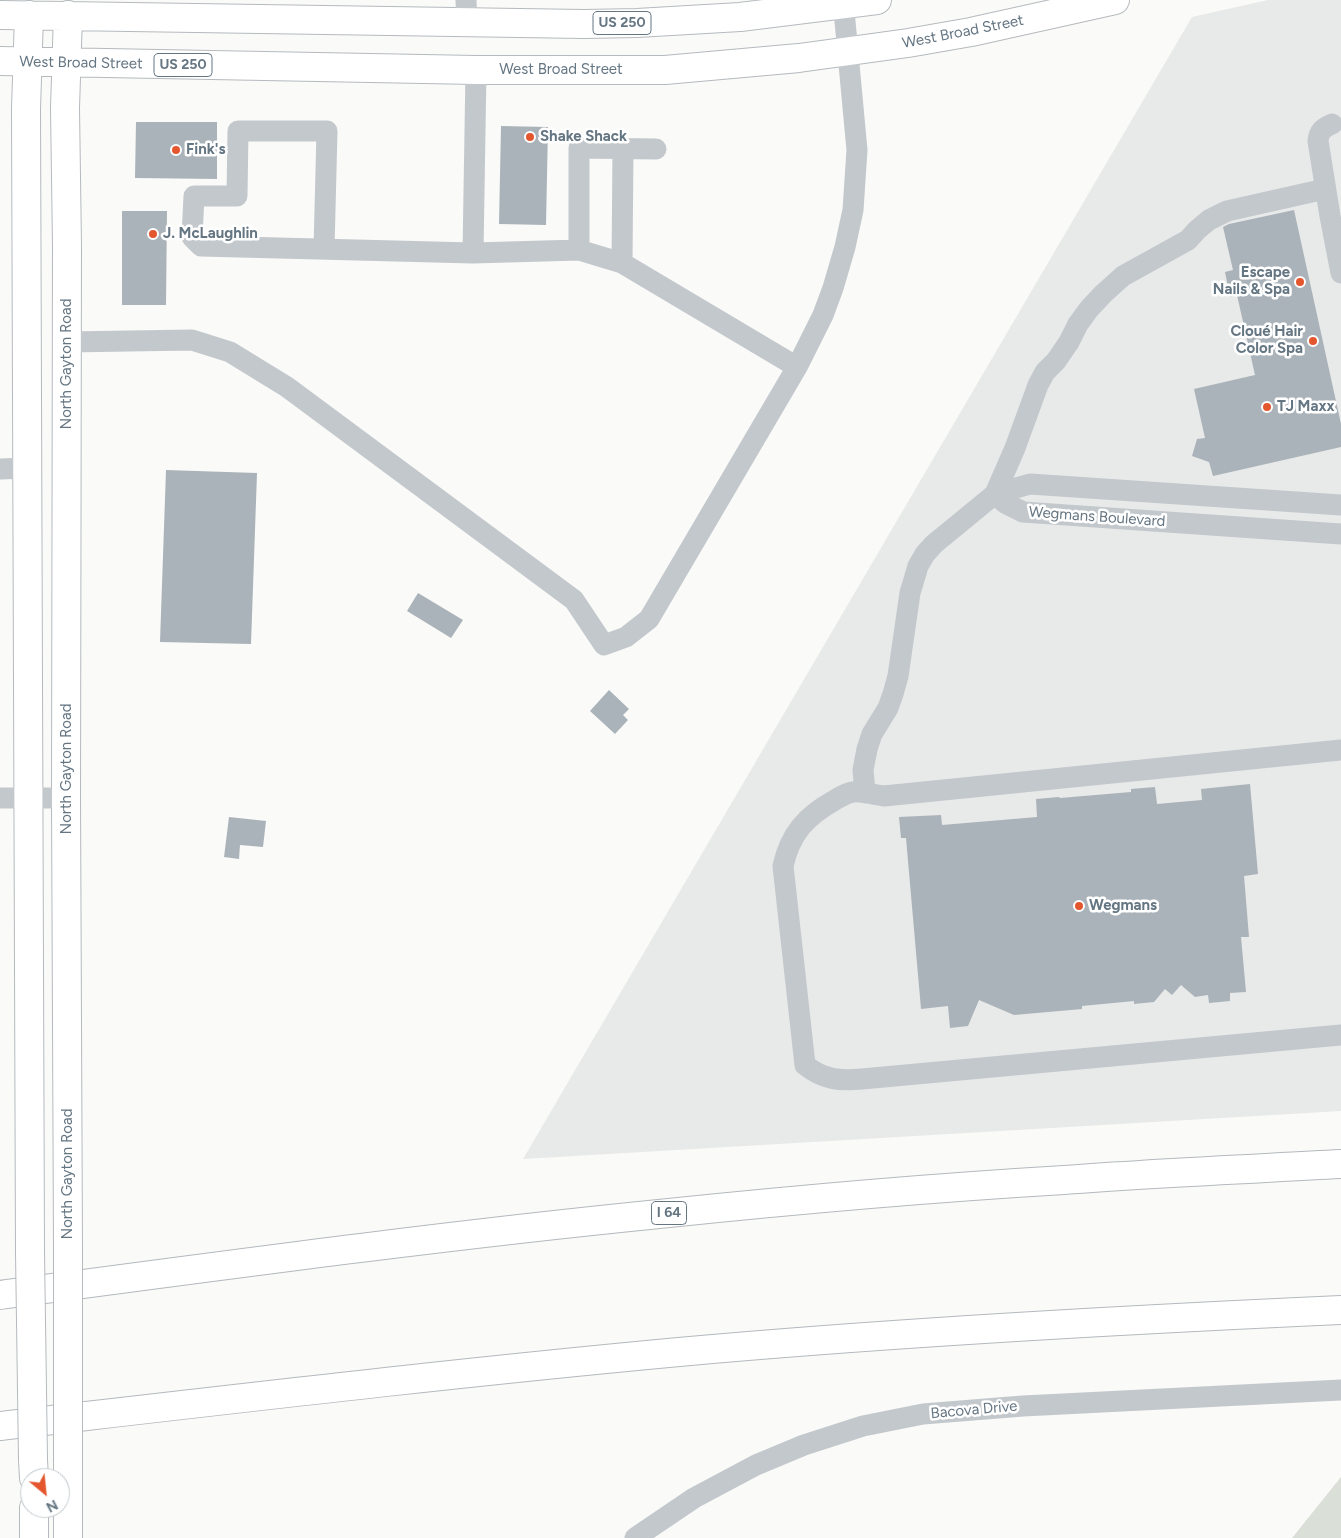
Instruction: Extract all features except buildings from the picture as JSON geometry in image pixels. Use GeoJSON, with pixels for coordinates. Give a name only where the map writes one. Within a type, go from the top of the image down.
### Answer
{"type":"FeatureCollection","features":[{"type":"Feature","properties":{"kind":"main road","name":"US 250"},"geometry":{"type":"LineString","coordinates":[[0,15],[29,8],[467,12],[584,24],[740,17],[842,1],[877,0]]}},
{"type":"Feature","properties":{"kind":"main road","name":"West Broad Street"},"geometry":{"type":"LineString","coordinates":[[0,61],[476,70],[665,70],[848,52],[971,32],[1115,0]]}},
{"type":"Feature","properties":{"kind":"main road"},"geometry":{"type":"LineString","coordinates":[[29,8],[27,62],[27,468],[30,1252],[33,1468]]}},
{"type":"Feature","properties":{"kind":"main road","name":"North Gayton Road"},"geometry":{"type":"LineString","coordinates":[[68,8],[65,108],[67,342],[68,1538]]}},
{"type":"Feature","properties":{"kind":"main road","name":"I 64"},"geometry":{"type":"LineString","coordinates":[[0,1295],[261,1260],[658,1214],[831,1198],[1064,1180],[1341,1164]]}},
{"type":"Feature","properties":{"kind":"main road"},"geometry":{"type":"LineString","coordinates":[[0,1426],[436,1377],[680,1352],[1034,1325],[1341,1310]]}},
{"type":"Feature","properties":{"kind":"main road"},"geometry":{"type":"LineString","coordinates":[[34,1518],[34,1538]]}},
{"type":"Feature","properties":{"kind":"street"},"geometry":{"type":"LineString","coordinates":[[67,342],[192,340],[230,352],[287,387],[574,600],[604,645],[626,637],[649,620],[797,367],[823,315],[833,288],[853,210],[857,150],[842,1]]}},
{"type":"Feature","properties":{"kind":"street"},"geometry":{"type":"LineString","coordinates":[[473,253],[476,70]]}},
{"type":"Feature","properties":{"kind":"street"},"geometry":{"type":"LineString","coordinates":[[1332,124],[1322,129],[1318,134],[1318,141],[1341,273]]}},
{"type":"Feature","properties":{"kind":"street"},"geometry":{"type":"LineString","coordinates":[[324,249],[328,131],[238,131],[237,196],[194,196],[192,237],[201,246],[473,253],[579,250],[622,263],[797,367]]}},
{"type":"Feature","properties":{"kind":"street"},"geometry":{"type":"LineString","coordinates":[[579,250],[579,148],[656,149]]}},
{"type":"Feature","properties":{"kind":"street"},"geometry":{"type":"LineString","coordinates":[[622,263],[623,148]]}},
{"type":"Feature","properties":{"kind":"street"},"geometry":{"type":"LineString","coordinates":[[865,793],[864,770],[867,749],[872,734],[888,708],[893,694],[898,676],[910,593],[918,566],[934,544],[995,494],[1015,448],[1038,384],[1069,342],[1078,324],[1089,309],[1123,276],[1188,240],[1210,220],[1227,211],[1325,189]]}},
{"type":"Feature","properties":{"kind":"street"},"geometry":{"type":"LineString","coordinates":[[0,468],[27,468]]}},
{"type":"Feature","properties":{"kind":"street","name":"Wegmans Boulevard"},"geometry":{"type":"LineString","coordinates":[[995,494],[1030,484],[1341,505]]}},
{"type":"Feature","properties":{"kind":"street","name":"Wegmans Boulevard"},"geometry":{"type":"LineString","coordinates":[[995,494],[1005,503],[1023,512],[1341,534]]}},
{"type":"Feature","properties":{"kind":"street"},"geometry":{"type":"LineString","coordinates":[[1341,750],[884,796],[853,792],[843,795],[808,819],[794,835],[786,849],[783,866],[805,1065],[822,1076],[835,1079],[862,1079],[1341,1035]]}},
{"type":"Feature","properties":{"kind":"street"},"geometry":{"type":"LineString","coordinates":[[0,798],[66,798]]}},
{"type":"Feature","properties":{"kind":"street","name":"Bacova Drive"},"geometry":{"type":"LineString","coordinates":[[635,1538],[694,1498],[756,1465],[804,1445],[863,1426],[914,1416],[1023,1406],[1341,1390]]}},
{"type":"Feature","properties":{"kind":"shaded area"},"geometry":{"type":"Polygon","coordinates":[[[1268,0],[1341,0],[1341,1111],[523,1159],[1192,17],[1268,0]]]}},
{"type":"Feature","properties":{"kind":"shaded area"},"geometry":{"type":"Polygon","coordinates":[[[1341,1477],[1341,1538],[1292,1538],[1341,1477]]]}},
{"type":"Feature","properties":{"kind":"place","name":"Shake Shack"},"geometry":{"type":"Point","coordinates":[530,137]}},
{"type":"Feature","properties":{"kind":"place","name":"Fink's"},"geometry":{"type":"Point","coordinates":[176,150]}},
{"type":"Feature","properties":{"kind":"place","name":"J. McLaughlin"},"geometry":{"type":"Point","coordinates":[153,234]}},
{"type":"Feature","properties":{"kind":"place","name":"Escape Nails & Spa"},"geometry":{"type":"Point","coordinates":[1300,282]}},
{"type":"Feature","properties":{"kind":"place","name":"Cloué Hair Color Spa"},"geometry":{"type":"Point","coordinates":[1313,341]}},
{"type":"Feature","properties":{"kind":"place","name":"TJ Maxx"},"geometry":{"type":"Point","coordinates":[1267,407]}},
{"type":"Feature","properties":{"kind":"place","name":"Wegmans"},"geometry":{"type":"Point","coordinates":[1079,906]}}]}
